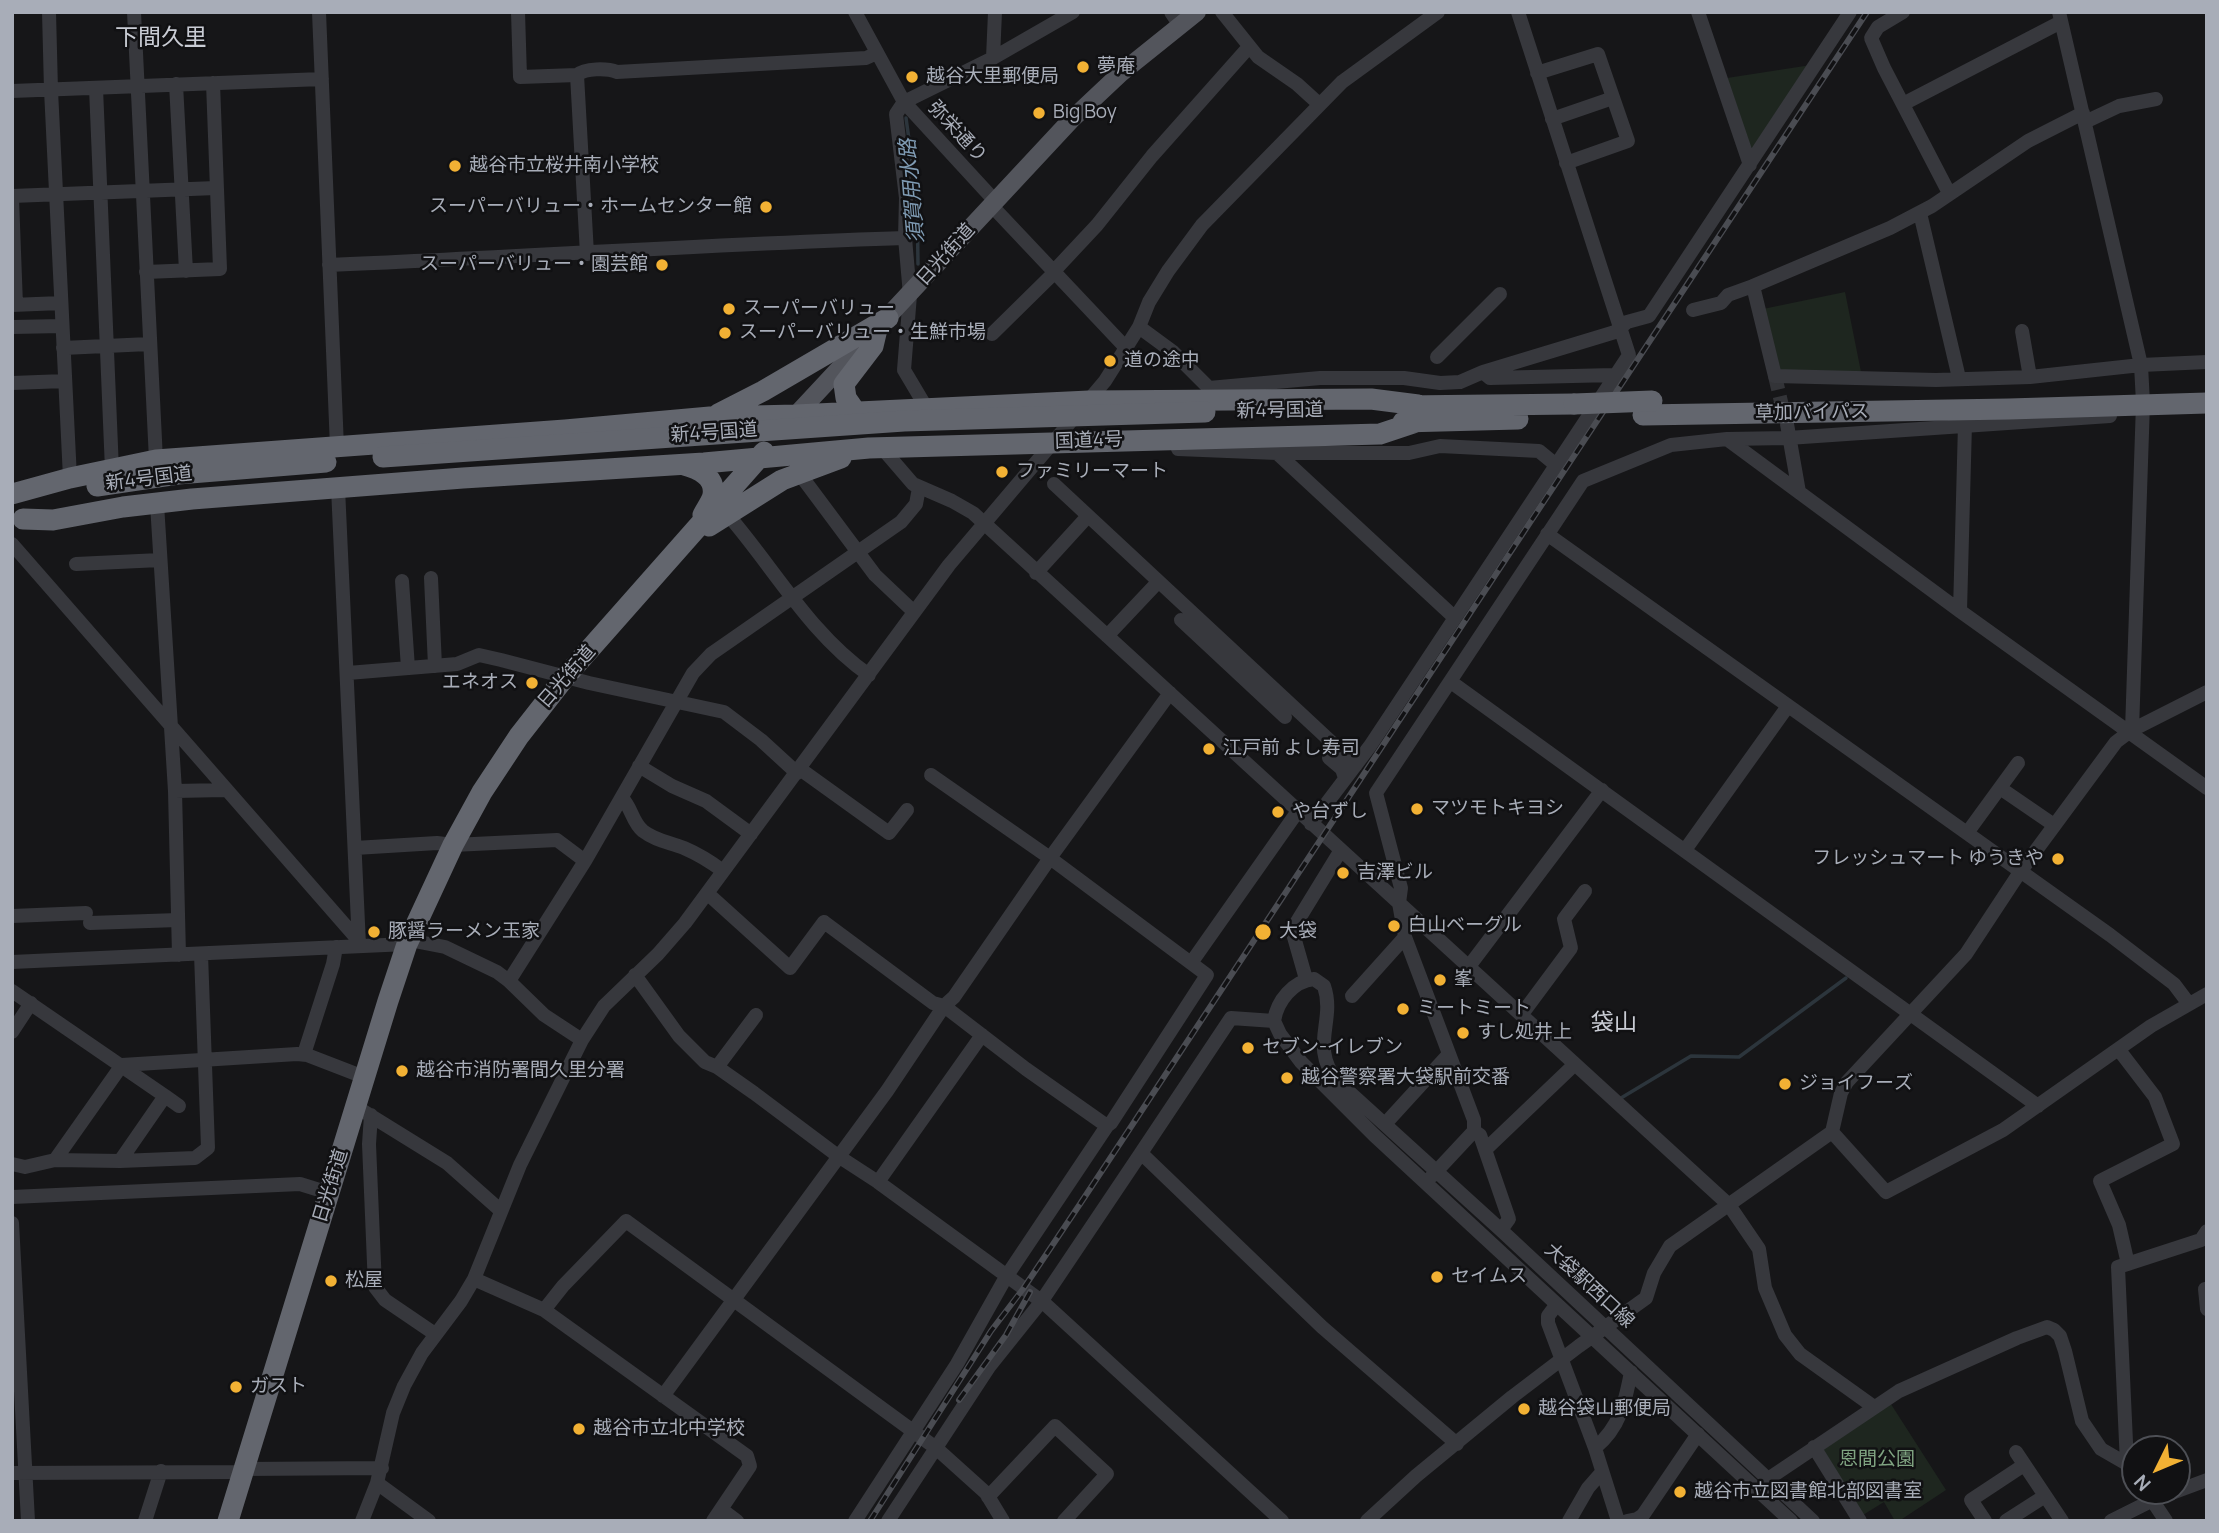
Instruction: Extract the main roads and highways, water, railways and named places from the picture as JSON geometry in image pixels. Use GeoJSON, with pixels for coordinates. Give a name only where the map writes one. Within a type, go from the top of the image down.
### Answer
{"type":"FeatureCollection","features":[{"type":"Feature","properties":{"kind":"highway"},"geometry":{"type":"LineString","coordinates":[[855,411],[846,398],[844,384],[873,346],[882,324]]}},
{"type":"Feature","properties":{"kind":"highway"},"geometry":{"type":"LineString","coordinates":[[710,417],[730,409],[882,324]]}},
{"type":"Feature","properties":{"kind":"highway","name":"草加バイパス"},"geometry":{"type":"LineString","coordinates":[[2143,403],[2207,389]]}},
{"type":"Feature","properties":{"kind":"highway","name":"国道4号"},"geometry":{"type":"LineString","coordinates":[[12,494],[70,478],[156,460],[710,417],[1089,401],[1371,399],[1417,414]]}},
{"type":"Feature","properties":{"kind":"highway","name":"草加バイパス"},"geometry":{"type":"LineString","coordinates":[[1417,414],[1875,401],[2207,403]]}},
{"type":"Feature","properties":{"kind":"highway","name":"国道4号"},"geometry":{"type":"LineString","coordinates":[[16,514],[53,520],[124,507],[192,499],[463,478],[682,465],[876,448],[1380,434],[1417,414]]}},
{"type":"Feature","properties":{"kind":"highway","name":"新4号国道"},"geometry":{"type":"LineString","coordinates":[[16,514],[178,487],[383,464],[904,421],[1205,419],[1417,414]]}},
{"type":"Feature","properties":{"kind":"highway","name":"日光街道"},"geometry":{"type":"LineString","coordinates":[[228,1521],[329,1193],[362,1111],[364,1077],[408,942],[453,845],[506,755],[534,716],[566,676],[796,415]]}},
{"type":"Feature","properties":{"kind":"highway"},"geometry":{"type":"LineString","coordinates":[[694,533],[728,515],[764,490],[799,473],[876,448]]}},
{"type":"Feature","properties":{"kind":"highway"},"geometry":{"type":"LineString","coordinates":[[682,465],[701,470],[712,488],[713,495],[694,533]]}},
{"type":"Feature","properties":{"kind":"main road","name":"日光街道"},"geometry":{"type":"LineString","coordinates":[[796,415],[1071,120],[1175,18],[1198,12]]}},
{"type":"Feature","properties":{"kind":"waterway","name":"須賀用水路"},"geometry":{"type":"LineString","coordinates":[[906,118],[917,197],[918,264]]}},
{"type":"Feature","properties":{"kind":"waterway"},"geometry":{"type":"LineString","coordinates":[[1621,1098],[1691,1056],[1739,1057],[1846,978]]}},
{"type":"Feature","properties":{"kind":"tunnel"},"geometry":{"type":"LineString","coordinates":[[1775,376],[1785,419]]}},
{"type":"Feature","properties":{"kind":"railway"},"geometry":{"type":"LineString","coordinates":[[870,1521],[991,1331],[1023,1289],[1080,1204],[1867,12]]}},
{"type":"Feature","properties":{"kind":"railway"},"geometry":{"type":"LineString","coordinates":[[959,1400],[1006,1335],[1030,1292]]}},
{"type":"Feature","properties":{"kind":"place","name":"夢庵"},"geometry":{"type":"Point","coordinates":[1083,67]}},
{"type":"Feature","properties":{"kind":"place","name":"越谷大里郵便局"},"geometry":{"type":"Point","coordinates":[912,77]}},
{"type":"Feature","properties":{"kind":"place","name":"Big Boy"},"geometry":{"type":"Point","coordinates":[1039,113]}},
{"type":"Feature","properties":{"kind":"place","name":"越谷市立桜井南小学校"},"geometry":{"type":"Point","coordinates":[455,166]}},
{"type":"Feature","properties":{"kind":"place","name":"スーパーバリュー・ホームセンター館"},"geometry":{"type":"Point","coordinates":[766,207]}},
{"type":"Feature","properties":{"kind":"place","name":"スーパーバリュー・園芸館"},"geometry":{"type":"Point","coordinates":[662,265]}},
{"type":"Feature","properties":{"kind":"place","name":"スーパーバリュー"},"geometry":{"type":"Point","coordinates":[729,309]}},
{"type":"Feature","properties":{"kind":"place","name":"スーパーバリュー・生鮮市場"},"geometry":{"type":"Point","coordinates":[725,333]}},
{"type":"Feature","properties":{"kind":"place","name":"道の途中"},"geometry":{"type":"Point","coordinates":[1110,361]}},
{"type":"Feature","properties":{"kind":"place","name":"ファミリーマート"},"geometry":{"type":"Point","coordinates":[1002,472]}},
{"type":"Feature","properties":{"kind":"place","name":"エネオス"},"geometry":{"type":"Point","coordinates":[532,683]}},
{"type":"Feature","properties":{"kind":"place","name":"江戸前 よし寿司"},"geometry":{"type":"Point","coordinates":[1209,749]}},
{"type":"Feature","properties":{"kind":"place","name":"マツモトキヨシ"},"geometry":{"type":"Point","coordinates":[1417,809]}},
{"type":"Feature","properties":{"kind":"place","name":"や台ずし"},"geometry":{"type":"Point","coordinates":[1278,812]}},
{"type":"Feature","properties":{"kind":"place","name":"フレッシュマート ゆうきや"},"geometry":{"type":"Point","coordinates":[2058,859]}},
{"type":"Feature","properties":{"kind":"place","name":"吉澤ビル"},"geometry":{"type":"Point","coordinates":[1343,873]}},
{"type":"Feature","properties":{"kind":"place","name":"白山ベーグル"},"geometry":{"type":"Point","coordinates":[1394,926]}},
{"type":"Feature","properties":{"kind":"place","name":"豚醤ラーメン玉家"},"geometry":{"type":"Point","coordinates":[374,932]}},
{"type":"Feature","properties":{"kind":"place","name":"大袋"},"geometry":{"type":"Point","coordinates":[1263,932]}},
{"type":"Feature","properties":{"kind":"place","name":"峯"},"geometry":{"type":"Point","coordinates":[1440,980]}},
{"type":"Feature","properties":{"kind":"place","name":"ミートミート"},"geometry":{"type":"Point","coordinates":[1403,1009]}},
{"type":"Feature","properties":{"kind":"place","name":"すし処井上"},"geometry":{"type":"Point","coordinates":[1463,1033]}},
{"type":"Feature","properties":{"kind":"place","name":"セブン-イレブン"},"geometry":{"type":"Point","coordinates":[1248,1048]}},
{"type":"Feature","properties":{"kind":"place","name":"越谷市消防署間久里分署"},"geometry":{"type":"Point","coordinates":[402,1071]}},
{"type":"Feature","properties":{"kind":"place","name":"越谷警察署大袋駅前交番"},"geometry":{"type":"Point","coordinates":[1287,1078]}},
{"type":"Feature","properties":{"kind":"place","name":"ジョイフーズ"},"geometry":{"type":"Point","coordinates":[1785,1084]}},
{"type":"Feature","properties":{"kind":"place","name":"セイムス"},"geometry":{"type":"Point","coordinates":[1437,1277]}},
{"type":"Feature","properties":{"kind":"place","name":"松屋"},"geometry":{"type":"Point","coordinates":[331,1281]}},
{"type":"Feature","properties":{"kind":"place","name":"ガスト"},"geometry":{"type":"Point","coordinates":[236,1387]}},
{"type":"Feature","properties":{"kind":"place","name":"越谷袋山郵便局"},"geometry":{"type":"Point","coordinates":[1524,1409]}},
{"type":"Feature","properties":{"kind":"place","name":"越谷市立北中学校"},"geometry":{"type":"Point","coordinates":[579,1429]}},
{"type":"Feature","properties":{"kind":"place","name":"越谷市立図書館北部図書室"},"geometry":{"type":"Point","coordinates":[1680,1492]}},
{"type":"Feature","properties":{"kind":"district","name":"下間久里"},"geometry":{"type":"Point","coordinates":[161,39]}},
{"type":"Feature","properties":{"kind":"district","name":"袋山"},"geometry":{"type":"Point","coordinates":[1614,1024]}},
{"type":"Feature","properties":{"kind":"park label","name":"恩間公園"},"geometry":{"type":"Point","coordinates":[1877,1460]}}]}
